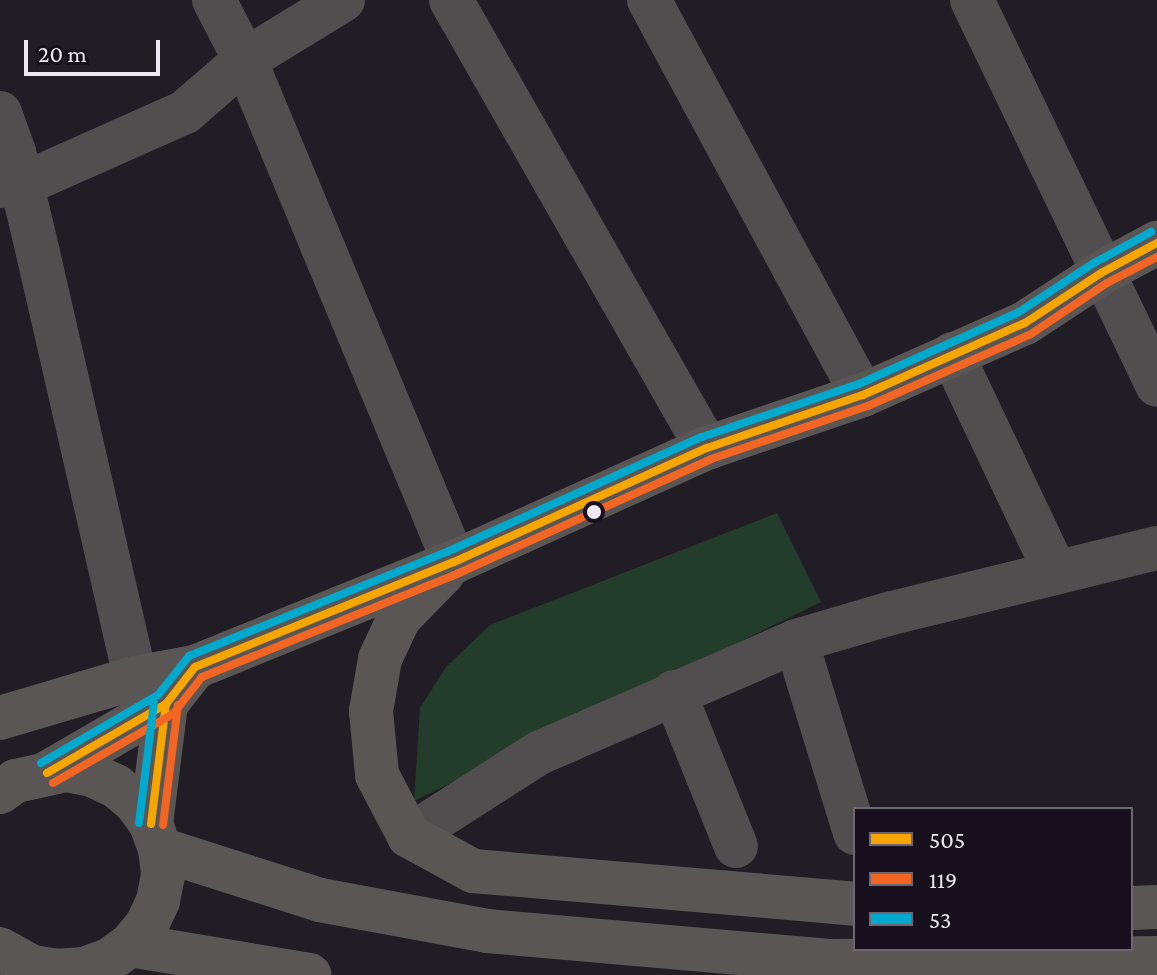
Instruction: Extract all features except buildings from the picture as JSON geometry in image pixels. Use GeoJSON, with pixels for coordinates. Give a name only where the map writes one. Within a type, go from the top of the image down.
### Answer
{"type":"FeatureCollection","features":[{"type":"Feature","properties":{"kind":"main road"},"geometry":{"type":"LineString","coordinates":[[16,783],[150,691],[195,667],[454,562],[707,448],[863,395],[1025,323],[1101,273],[1157,243]]}},
{"type":"Feature","properties":{"kind":"main road"},"geometry":{"type":"LineString","coordinates":[[454,562],[399,618],[380,659],[371,711],[377,775],[409,836],[473,871],[853,904]]}},
{"type":"Feature","properties":{"kind":"main road"},"geometry":{"type":"LineString","coordinates":[[0,718],[150,691]]}},
{"type":"Feature","properties":{"kind":"main road"},"geometry":{"type":"LineString","coordinates":[[0,949],[32,967],[58,971],[84,969],[109,960],[130,945],[147,925],[158,901],[163,875],[156,837],[150,691]]}},
{"type":"Feature","properties":{"kind":"main road"},"geometry":{"type":"LineString","coordinates":[[16,783],[66,770],[92,775],[116,786],[136,803],[156,837],[320,900],[487,931],[827,961],[1157,958]]}},
{"type":"Feature","properties":{"kind":"main road"},"geometry":{"type":"LineString","coordinates":[[1133,908],[1157,907]]}},
{"type":"Feature","properties":{"kind":"main road"},"geometry":{"type":"LineString","coordinates":[[130,945],[310,975]]}},
{"type":"Feature","properties":{"kind":"street"},"geometry":{"type":"LineString","coordinates":[[214,0],[245,60],[454,562]]}},
{"type":"Feature","properties":{"kind":"street"},"geometry":{"type":"LineString","coordinates":[[11,185],[185,112],[245,60],[343,0]]}},
{"type":"Feature","properties":{"kind":"street"},"geometry":{"type":"LineString","coordinates":[[451,0],[707,448]]}},
{"type":"Feature","properties":{"kind":"street"},"geometry":{"type":"LineString","coordinates":[[649,0],[863,395]]}},
{"type":"Feature","properties":{"kind":"street"},"geometry":{"type":"LineString","coordinates":[[972,0],[1157,385]]}},
{"type":"Feature","properties":{"kind":"street"},"geometry":{"type":"LineString","coordinates":[[0,113],[11,185],[150,691]]}},
{"type":"Feature","properties":{"kind":"street"},"geometry":{"type":"LineString","coordinates":[[952,354],[1056,573]]}},
{"type":"Feature","properties":{"kind":"street"},"geometry":{"type":"LineString","coordinates":[[409,836],[539,753],[796,641],[1157,548]]}},
{"type":"Feature","properties":{"kind":"street"},"geometry":{"type":"LineString","coordinates":[[796,641],[853,826]]}},
{"type":"Feature","properties":{"kind":"street"},"geometry":{"type":"LineString","coordinates":[[674,692],[736,846]]}},
{"type":"Feature","properties":{"kind":"green space"},"geometry":{"type":"Polygon","coordinates":[[[777,513],[821,602],[414,801],[420,708],[446,667],[490,625],[777,513]]]}},
{"type":"Feature","properties":{"kind":"transit line","name":"53"},"geometry":{"type":"LineString","coordinates":[[41,763],[158,695],[189,656],[449,551],[702,437],[859,384],[1019,312],[1094,263],[1151,232]]}},
{"type":"Feature","properties":{"kind":"transit line","name":"505"},"geometry":{"type":"LineString","coordinates":[[47,773],[166,704],[195,667],[454,562],[707,448],[863,395],[1025,323],[1101,273],[1157,243]]}},
{"type":"Feature","properties":{"kind":"transit line","name":"119"},"geometry":{"type":"LineString","coordinates":[[53,783],[173,714],[202,677],[459,573],[711,459],[868,406],[1031,334],[1107,283],[1157,257]]}},
{"type":"Feature","properties":{"kind":"transit line","name":"53"},"geometry":{"type":"LineString","coordinates":[[139,823],[154,703]]}},
{"type":"Feature","properties":{"kind":"transit line","name":"505"},"geometry":{"type":"LineString","coordinates":[[151,824],[166,704]]}},
{"type":"Feature","properties":{"kind":"transit line","name":"119"},"geometry":{"type":"LineString","coordinates":[[163,825],[178,705]]}}]}
